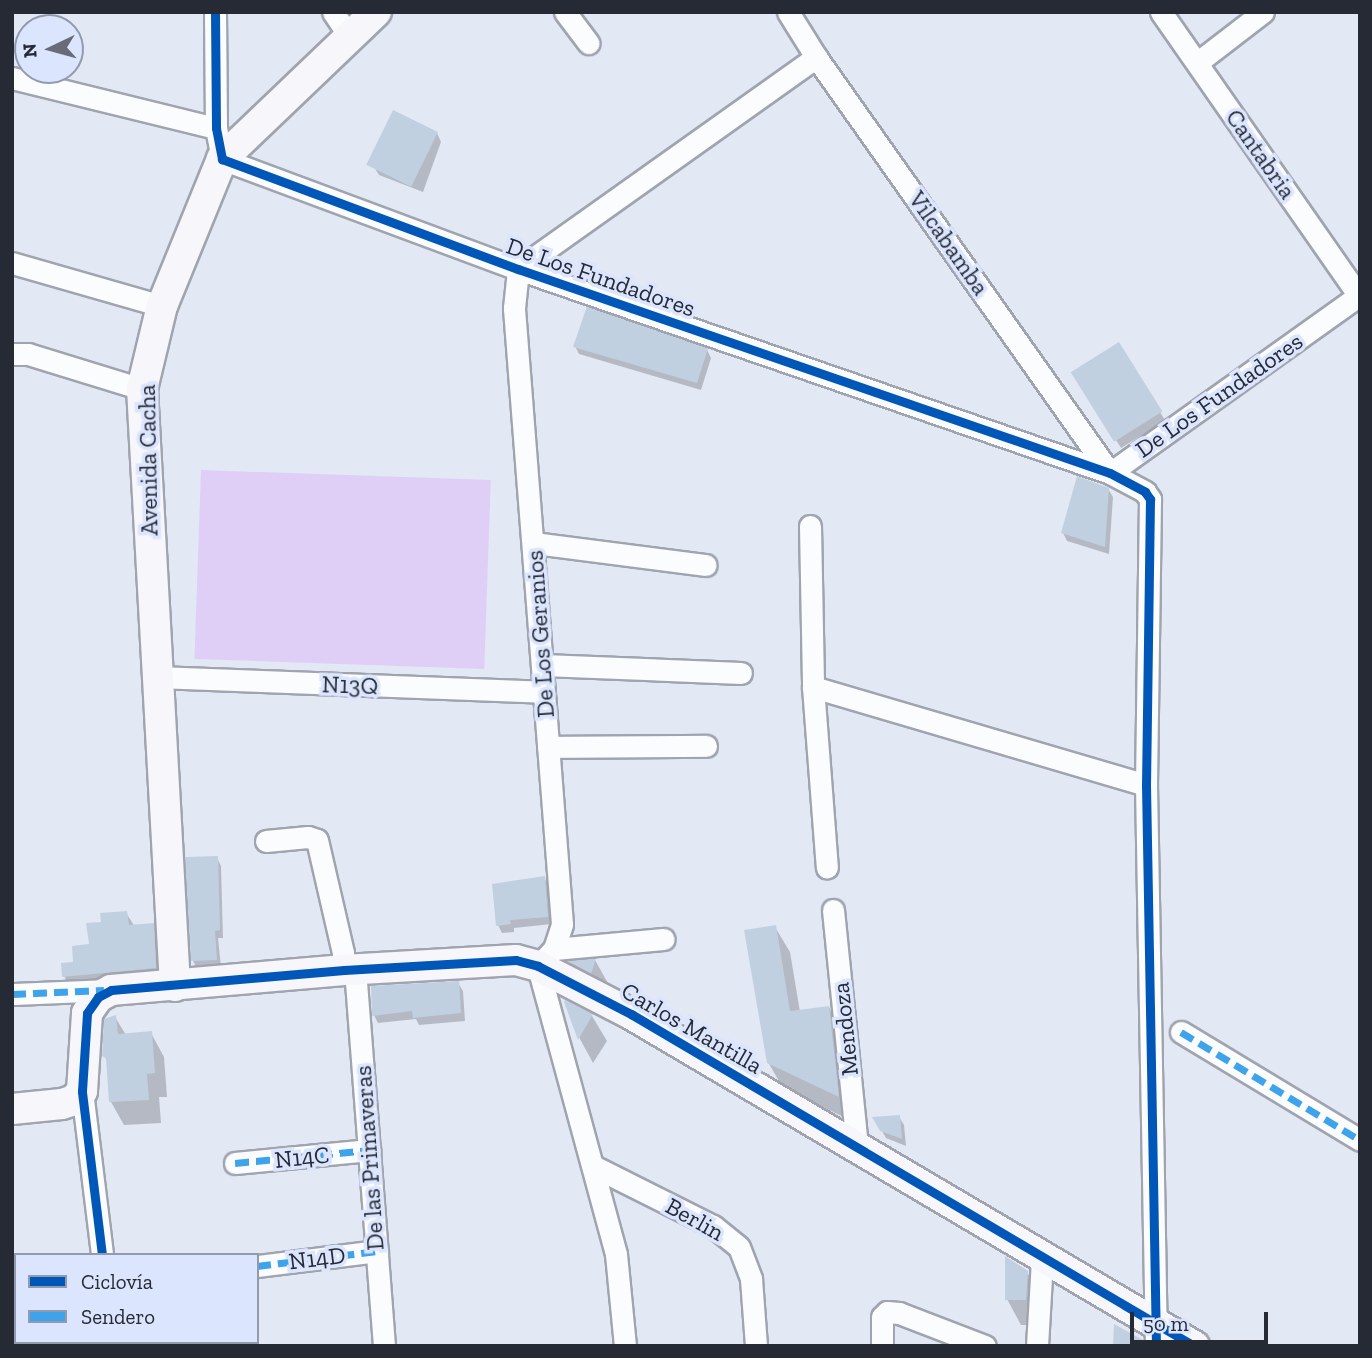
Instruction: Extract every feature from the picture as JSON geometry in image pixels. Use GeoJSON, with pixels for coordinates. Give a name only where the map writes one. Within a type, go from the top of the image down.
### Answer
{"type":"FeatureCollection","features":[{"type":"Feature","properties":{"kind":"street"},"geometry":{"type":"LineString","coordinates":[[215,12],[216,128],[222,159]]}},
{"type":"Feature","properties":{"kind":"street","name":"Avenida Cacha"},"geometry":{"type":"LineString","coordinates":[[175,986],[142,389],[162,306],[222,159],[341,24],[376,12]]}},
{"type":"Feature","properties":{"kind":"street"},"geometry":{"type":"LineString","coordinates":[[565,12],[588,43]]}},
{"type":"Feature","properties":{"kind":"street","name":"Vilcabamba"},"geometry":{"type":"LineString","coordinates":[[788,12],[816,57],[1110,473]]}},
{"type":"Feature","properties":{"kind":"street","name":"Cantabria"},"geometry":{"type":"LineString","coordinates":[[1161,12],[1359,296]]}},
{"type":"Feature","properties":{"kind":"street"},"geometry":{"type":"LineString","coordinates":[[1198,62],[1263,12]]}},
{"type":"Feature","properties":{"kind":"street"},"geometry":{"type":"LineString","coordinates":[[518,269],[816,57]]}},
{"type":"Feature","properties":{"kind":"street"},"geometry":{"type":"LineString","coordinates":[[12,78],[216,128]]}},
{"type":"Feature","properties":{"kind":"street","name":"De Los Fundadores"},"geometry":{"type":"LineString","coordinates":[[222,159],[518,269],[1110,473],[1359,296]]}},
{"type":"Feature","properties":{"kind":"street"},"geometry":{"type":"LineString","coordinates":[[12,263],[162,306]]}},
{"type":"Feature","properties":{"kind":"street","name":"De Los Geranios"},"geometry":{"type":"LineString","coordinates":[[518,269],[514,308],[562,925],[546,958],[616,1254],[625,1346]]}},
{"type":"Feature","properties":{"kind":"street"},"geometry":{"type":"LineString","coordinates":[[12,354],[28,355],[142,389]]}},
{"type":"Feature","properties":{"kind":"street"},"geometry":{"type":"LineString","coordinates":[[1110,473],[1145,492],[1150,499],[1146,785],[1155,1336]]}},
{"type":"Feature","properties":{"kind":"street"},"geometry":{"type":"LineString","coordinates":[[810,526],[813,687],[827,867]]}},
{"type":"Feature","properties":{"kind":"street"},"geometry":{"type":"LineString","coordinates":[[534,543],[706,565]]}},
{"type":"Feature","properties":{"kind":"street"},"geometry":{"type":"LineString","coordinates":[[543,665],[741,673]]}},
{"type":"Feature","properties":{"kind":"street","name":"N13Q"},"geometry":{"type":"LineString","coordinates":[[157,677],[543,692]]}},
{"type":"Feature","properties":{"kind":"street"},"geometry":{"type":"LineString","coordinates":[[813,687],[1146,785]]}},
{"type":"Feature","properties":{"kind":"street"},"geometry":{"type":"LineString","coordinates":[[548,747],[706,746]]}},
{"type":"Feature","properties":{"kind":"street","name":"De las Primaveras"},"geometry":{"type":"LineString","coordinates":[[267,841],[308,837],[317,840],[343,953],[350,969],[369,1150],[384,1346]]}},
{"type":"Feature","properties":{"kind":"street","name":"Mendoza"},"geometry":{"type":"LineString","coordinates":[[833,910],[857,1148]]}},
{"type":"Feature","properties":{"kind":"street"},"geometry":{"type":"LineString","coordinates":[[546,958],[664,939]]}},
{"type":"Feature","properties":{"kind":"street","name":"Carlos Mantilla"},"geometry":{"type":"LineString","coordinates":[[111,990],[350,969],[546,958],[631,1014],[1042,1258],[1155,1336],[1194,1346]]}},
{"type":"Feature","properties":{"kind":"street"},"geometry":{"type":"LineString","coordinates":[[12,995],[111,990]]}},
{"type":"Feature","properties":{"kind":"street"},"geometry":{"type":"LineString","coordinates":[[102,1253],[82,1091],[86,1073],[87,1013],[98,997],[111,990]]}},
{"type":"Feature","properties":{"kind":"street"},"geometry":{"type":"LineString","coordinates":[[1181,1032],[1360,1140]]}},
{"type":"Feature","properties":{"kind":"street"},"geometry":{"type":"LineString","coordinates":[[12,1109],[62,1104],[74,1100],[82,1091]]}},
{"type":"Feature","properties":{"kind":"street","name":"N14C"},"geometry":{"type":"LineString","coordinates":[[234,1163],[369,1150]]}},
{"type":"Feature","properties":{"kind":"street","name":"Berlin"},"geometry":{"type":"LineString","coordinates":[[595,1167],[713,1226],[739,1247],[747,1262],[751,1279],[756,1346]]}},
{"type":"Feature","properties":{"kind":"street","name":"N14D"},"geometry":{"type":"LineString","coordinates":[[259,1266],[377,1251]]}},
{"type":"Feature","properties":{"kind":"street"},"geometry":{"type":"LineString","coordinates":[[1037,1346],[1042,1258]]}},
{"type":"Feature","properties":{"kind":"street"},"geometry":{"type":"LineString","coordinates":[[882,1346],[882,1317],[887,1312],[899,1313],[985,1346]]}},
{"type":"Feature","properties":{"kind":"shaded area"},"geometry":{"type":"Polygon","coordinates":[[[201,470],[491,480],[484,669],[194,659],[201,470]]]}},
{"type":"Feature","properties":{"kind":"building"},"geometry":{"type":"Polygon","coordinates":[[[393,110],[438,132],[411,187],[366,165],[393,110]]]}},
{"type":"Feature","properties":{"kind":"building"},"geometry":{"type":"Polygon","coordinates":[[[587,306],[708,348],[697,383],[573,347],[587,306]]]}},
{"type":"Feature","properties":{"kind":"building"},"geometry":{"type":"Polygon","coordinates":[[[1119,342],[1162,412],[1114,442],[1071,372],[1119,342]]]}},
{"type":"Feature","properties":{"kind":"building"},"geometry":{"type":"Polygon","coordinates":[[[1077,476],[1109,488],[1105,547],[1061,533],[1077,476]]]}},
{"type":"Feature","properties":{"kind":"building"},"geometry":{"type":"Polygon","coordinates":[[[218,856],[220,930],[215,931],[217,960],[191,961],[185,857],[218,856]]]}},
{"type":"Feature","properties":{"kind":"building"},"geometry":{"type":"Polygon","coordinates":[[[545,876],[548,917],[510,920],[511,924],[496,926],[492,884],[545,876]]]}},
{"type":"Feature","properties":{"kind":"building"},"geometry":{"type":"Polygon","coordinates":[[[127,911],[129,925],[154,923],[156,968],[62,977],[61,963],[73,962],[72,946],[89,944],[86,923],[101,922],[100,913],[127,911]]]}},
{"type":"Feature","properties":{"kind":"building"},"geometry":{"type":"Polygon","coordinates":[[[776,925],[790,1011],[829,1006],[839,1097],[767,1063],[744,930],[776,925]]]}},
{"type":"Feature","properties":{"kind":"building"},"geometry":{"type":"Polygon","coordinates":[[[596,958],[591,974],[567,961],[596,958]]]}},
{"type":"Feature","properties":{"kind":"building"},"geometry":{"type":"Polygon","coordinates":[[[459,981],[461,1013],[413,1018],[412,1011],[372,1016],[371,986],[459,981]]]}},
{"type":"Feature","properties":{"kind":"building"},"geometry":{"type":"Polygon","coordinates":[[[565,1000],[593,1014],[578,1040],[564,1002],[565,1000]]]}},
{"type":"Feature","properties":{"kind":"building"},"geometry":{"type":"Polygon","coordinates":[[[116,1015],[118,1034],[152,1031],[155,1073],[147,1074],[149,1100],[109,1102],[106,1058],[102,1056],[104,1019],[116,1015]]]}},
{"type":"Feature","properties":{"kind":"building"},"geometry":{"type":"Polygon","coordinates":[[[900,1115],[902,1139],[880,1131],[872,1117],[900,1115]]]}},
{"type":"Feature","properties":{"kind":"building"},"geometry":{"type":"Polygon","coordinates":[[[1005,1256],[1028,1271],[1026,1300],[1005,1300],[1005,1256]]]}},
{"type":"Feature","properties":{"kind":"building"},"geometry":{"type":"Polygon","coordinates":[[[1114,1324],[1143,1340],[1143,1346],[1113,1346],[1114,1324]]]}},
{"type":"Feature","properties":{"kind":"marked path"},"geometry":{"type":"LineString","coordinates":[[12,994],[104,990]]}},
{"type":"Feature","properties":{"kind":"marked path"},"geometry":{"type":"LineString","coordinates":[[1181,1032],[1360,1140]]}},
{"type":"Feature","properties":{"kind":"marked path"},"geometry":{"type":"LineString","coordinates":[[235,1163],[369,1150]]}},
{"type":"Feature","properties":{"kind":"marked path"},"geometry":{"type":"LineString","coordinates":[[259,1266],[377,1251]]}},
{"type":"Feature","properties":{"kind":"cycle path"},"geometry":{"type":"LineString","coordinates":[[215,12],[216,128],[222,159],[518,269],[1110,473],[1145,492],[1150,499],[1146,785],[1156,1346]]}},
{"type":"Feature","properties":{"kind":"cycle path"},"geometry":{"type":"LineString","coordinates":[[102,1253],[82,1091],[87,1013],[98,997],[111,990],[344,970],[516,960],[538,966],[631,1014],[1194,1346]]}}]}
